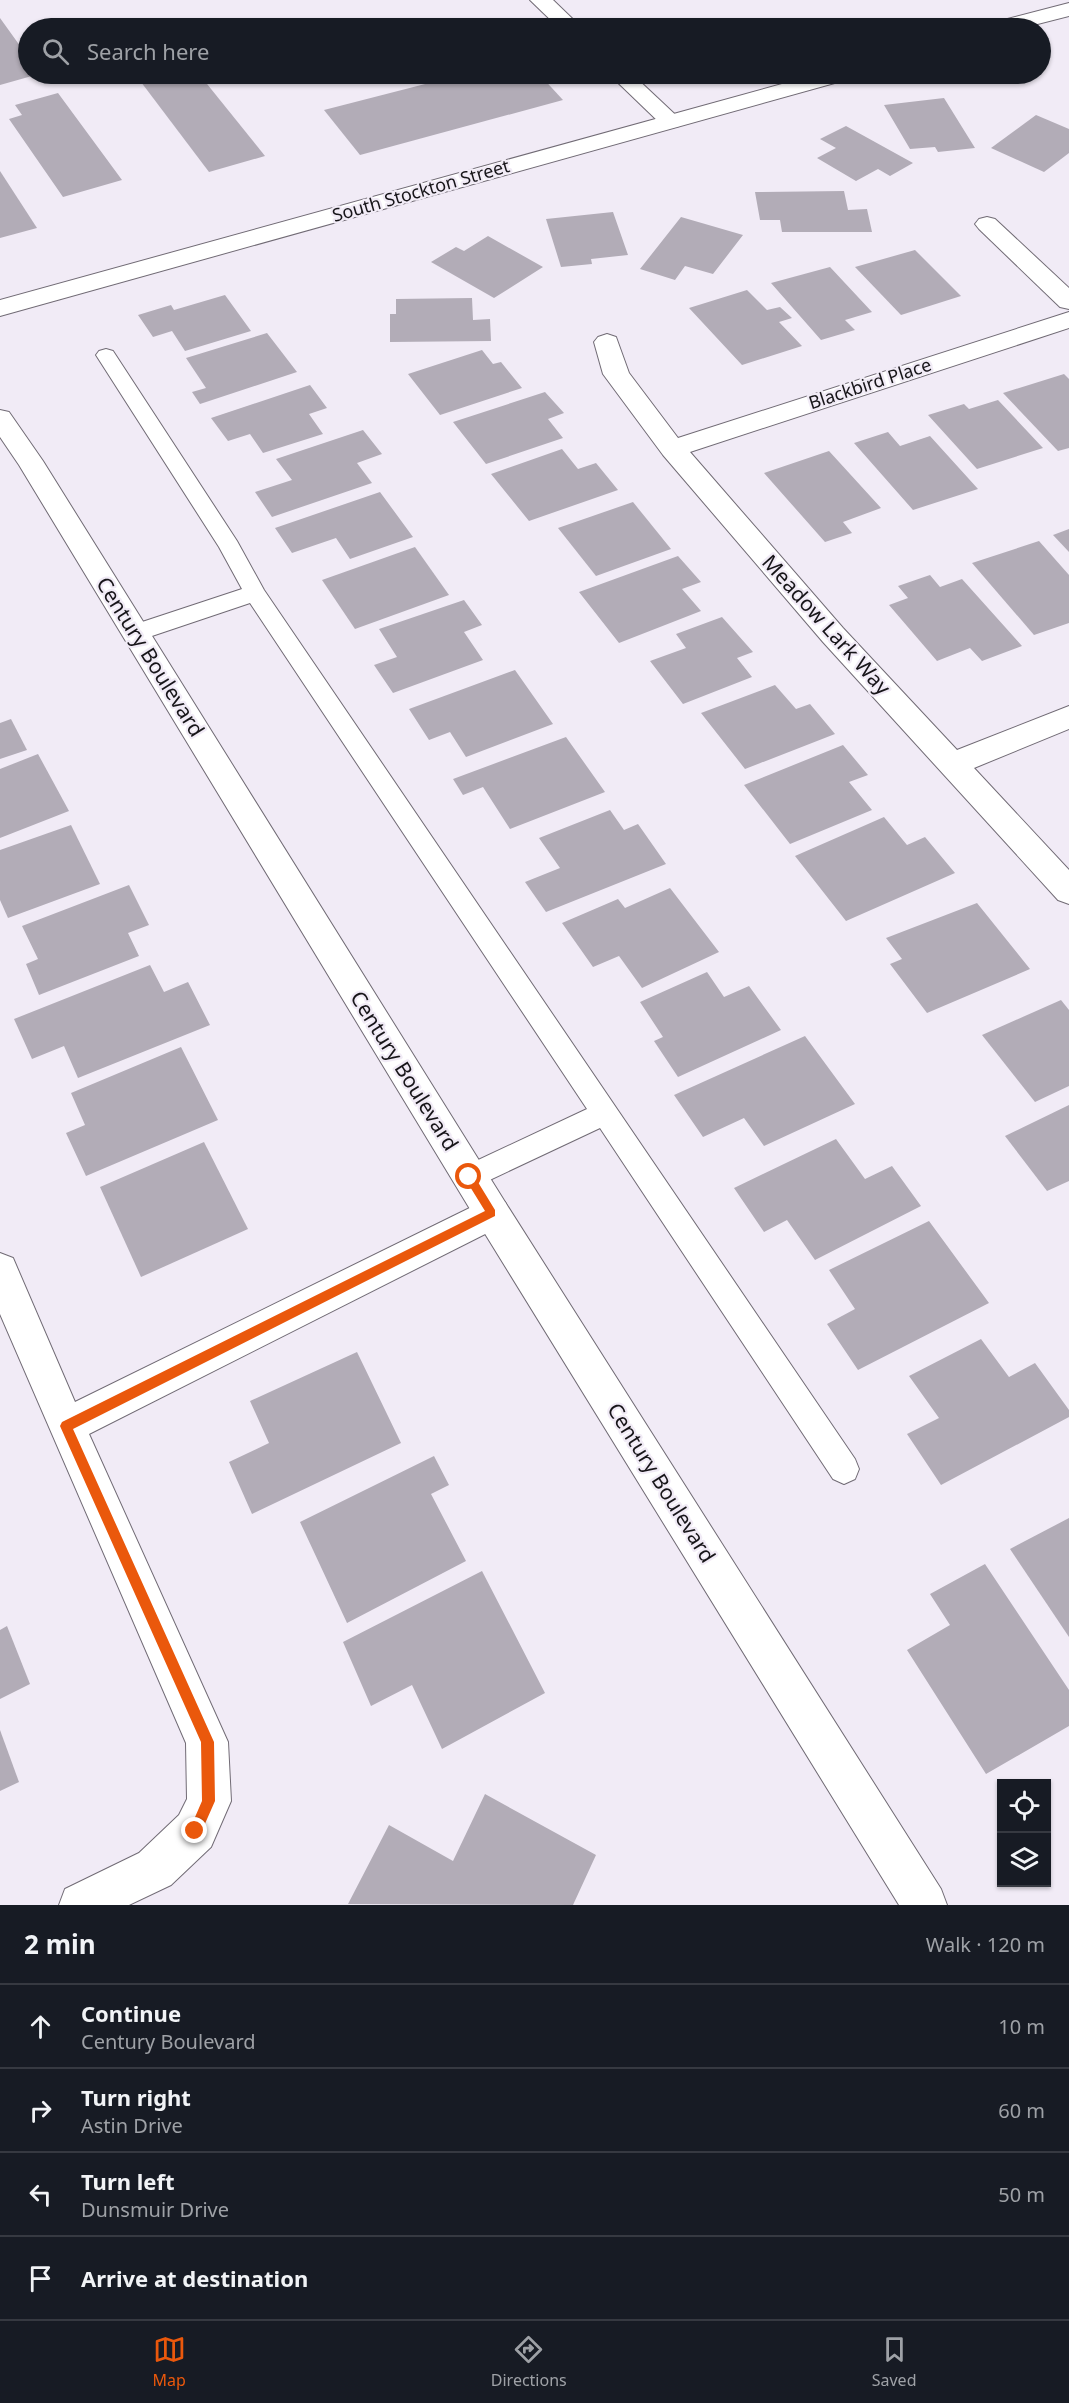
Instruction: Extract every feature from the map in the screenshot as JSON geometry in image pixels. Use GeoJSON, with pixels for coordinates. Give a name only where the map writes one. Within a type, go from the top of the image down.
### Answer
{"type":"FeatureCollection","features":[{"type":"Feature","properties":{"kind":"street"},"geometry":{"type":"LineString","coordinates":[[541,0],[561,18]]}},
{"type":"Feature","properties":{"kind":"street"},"geometry":{"type":"LineString","coordinates":[[1036,18],[1069,9]]}},
{"type":"Feature","properties":{"kind":"street"},"geometry":{"type":"LineString","coordinates":[[631,84],[672,122]]}},
{"type":"Feature","properties":{"kind":"street","name":"South Stockton Street"},"geometry":{"type":"LineString","coordinates":[[0,308],[806,84]]}},
{"type":"Feature","properties":{"kind":"street"},"geometry":{"type":"LineString","coordinates":[[987,224],[1069,302]]}},
{"type":"Feature","properties":{"kind":"street","name":"Blackbird Place"},"geometry":{"type":"LineString","coordinates":[[672,449],[1069,320]]}},
{"type":"Feature","properties":{"kind":"street","name":"Meadow Lark Way"},"geometry":{"type":"LineString","coordinates":[[608,342],[616,374],[672,449],[833,635],[1069,891]]}},
{"type":"Feature","properties":{"kind":"street","name":"Century Boulevard"},"geometry":{"type":"LineString","coordinates":[[0,418],[30,461],[469,1177],[925,1905]]}},
{"type":"Feature","properties":{"kind":"street"},"geometry":{"type":"LineString","coordinates":[[951,764],[1069,717]]}},
{"type":"Feature","properties":{"kind":"street"},"geometry":{"type":"LineString","coordinates":[[66,1426],[492,1213]]}},
{"type":"Feature","properties":{"kind":"street"},"geometry":{"type":"LineString","coordinates":[[0,1270],[66,1426],[207,1742],[209,1801],[195,1831],[155,1869],[81,1905]]}},
{"type":"Feature","properties":{"kind":"lane"},"geometry":{"type":"LineString","coordinates":[[106,355],[229,546],[255,593],[844,1468]]}},
{"type":"Feature","properties":{"kind":"lane"},"geometry":{"type":"LineString","coordinates":[[135,633],[255,593]]}},
{"type":"Feature","properties":{"kind":"lane"},"geometry":{"type":"LineString","coordinates":[[469,1177],[605,1113]]}},
{"type":"Feature","properties":{"kind":"building"},"geometry":{"type":"Polygon","coordinates":[[[0,18],[18,43],[18,80],[0,85],[0,18]]]}},
{"type":"Feature","properties":{"kind":"building"},"geometry":{"type":"Polygon","coordinates":[[[143,84],[207,84],[265,156],[209,172],[143,84]]]}},
{"type":"Feature","properties":{"kind":"building"},"geometry":{"type":"Polygon","coordinates":[[[425,84],[548,84],[563,100],[360,155],[324,110],[425,84]]]}},
{"type":"Feature","properties":{"kind":"building"},"geometry":{"type":"Polygon","coordinates":[[[58,93],[122,180],[63,197],[9,119],[22,115],[15,105],[58,93]]]}},
{"type":"Feature","properties":{"kind":"building"},"geometry":{"type":"Polygon","coordinates":[[[944,98],[975,148],[938,152],[935,147],[910,149],[884,105],[944,98]]]}},
{"type":"Feature","properties":{"kind":"building"},"geometry":{"type":"Polygon","coordinates":[[[1036,115],[1069,129],[1069,153],[1044,172],[991,148],[1036,115]]]}},
{"type":"Feature","properties":{"kind":"building"},"geometry":{"type":"Polygon","coordinates":[[[846,126],[913,163],[890,176],[878,169],[856,181],[817,158],[836,148],[820,139],[846,126]]]}},
{"type":"Feature","properties":{"kind":"building"},"geometry":{"type":"Polygon","coordinates":[[[0,171],[37,228],[0,238],[0,171]]]}},
{"type":"Feature","properties":{"kind":"building"},"geometry":{"type":"Polygon","coordinates":[[[844,191],[848,210],[867,209],[872,232],[782,232],[780,220],[760,220],[755,192],[844,191]]]}},
{"type":"Feature","properties":{"kind":"building"},"geometry":{"type":"Polygon","coordinates":[[[613,212],[628,255],[591,259],[592,264],[561,267],[546,219],[613,212]]]}},
{"type":"Feature","properties":{"kind":"building"},"geometry":{"type":"Polygon","coordinates":[[[681,217],[743,235],[713,274],[685,266],[675,280],[640,269],[681,217]]]}},
{"type":"Feature","properties":{"kind":"building"},"geometry":{"type":"Polygon","coordinates":[[[488,236],[543,267],[494,298],[431,262],[456,247],[464,251],[488,236]]]}},
{"type":"Feature","properties":{"kind":"building"},"geometry":{"type":"Polygon","coordinates":[[[915,250],[961,296],[901,315],[855,267],[915,250]]]}},
{"type":"Feature","properties":{"kind":"building"},"geometry":{"type":"Polygon","coordinates":[[[830,267],[872,312],[845,320],[855,330],[821,340],[771,283],[830,267]]]}},
{"type":"Feature","properties":{"kind":"building"},"geometry":{"type":"Polygon","coordinates":[[[747,290],[767,310],[780,307],[792,318],[779,322],[802,346],[742,365],[689,308],[747,290]]]}},
{"type":"Feature","properties":{"kind":"building"},"geometry":{"type":"Polygon","coordinates":[[[225,295],[251,331],[185,351],[172,331],[153,337],[138,315],[171,305],[174,310],[225,295]]]}},
{"type":"Feature","properties":{"kind":"building"},"geometry":{"type":"Polygon","coordinates":[[[472,298],[473,320],[490,319],[491,341],[390,342],[390,314],[396,314],[396,299],[472,298]]]}},
{"type":"Feature","properties":{"kind":"building"},"geometry":{"type":"Polygon","coordinates":[[[267,333],[297,372],[200,404],[192,392],[206,388],[186,358],[267,333]]]}},
{"type":"Feature","properties":{"kind":"building"},"geometry":{"type":"Polygon","coordinates":[[[482,350],[493,364],[501,362],[522,388],[440,415],[408,374],[482,350]]]}},
{"type":"Feature","properties":{"kind":"building"},"geometry":{"type":"Polygon","coordinates":[[[1064,374],[1069,379],[1069,448],[1058,451],[1003,393],[1064,374]]]}},
{"type":"Feature","properties":{"kind":"building"},"geometry":{"type":"Polygon","coordinates":[[[310,385],[327,408],[309,414],[323,434],[263,453],[250,434],[228,441],[211,418],[310,385]]]}},
{"type":"Feature","properties":{"kind":"building"},"geometry":{"type":"Polygon","coordinates":[[[545,392],[564,413],[548,419],[563,438],[486,464],[453,422],[545,392]]]}},
{"type":"Feature","properties":{"kind":"building"},"geometry":{"type":"Polygon","coordinates":[[[998,400],[1043,448],[977,469],[928,415],[964,404],[969,409],[998,400]]]}},
{"type":"Feature","properties":{"kind":"building"},"geometry":{"type":"Polygon","coordinates":[[[363,430],[382,454],[357,463],[372,483],[272,517],[255,492],[292,480],[276,459],[363,430]]]}},
{"type":"Feature","properties":{"kind":"building"},"geometry":{"type":"Polygon","coordinates":[[[888,432],[900,446],[930,436],[978,489],[913,510],[854,443],[888,432]]]}},
{"type":"Feature","properties":{"kind":"building"},"geometry":{"type":"Polygon","coordinates":[[[562,449],[578,469],[596,463],[618,490],[529,521],[491,474],[562,449]]]}},
{"type":"Feature","properties":{"kind":"building"},"geometry":{"type":"Polygon","coordinates":[[[829,451],[881,508],[843,522],[852,533],[825,542],[764,473],[829,451]]]}},
{"type":"Feature","properties":{"kind":"building"},"geometry":{"type":"Polygon","coordinates":[[[380,492],[413,537],[350,559],[336,538],[292,553],[275,528],[380,492]]]}},
{"type":"Feature","properties":{"kind":"building"},"geometry":{"type":"Polygon","coordinates":[[[633,502],[671,549],[596,576],[558,528],[633,502]]]}},
{"type":"Feature","properties":{"kind":"building"},"geometry":{"type":"Polygon","coordinates":[[[1069,529],[1069,552],[1053,535],[1069,529]]]}},
{"type":"Feature","properties":{"kind":"building"},"geometry":{"type":"Polygon","coordinates":[[[1039,541],[1069,575],[1069,623],[1034,635],[972,563],[1039,541]]]}},
{"type":"Feature","properties":{"kind":"building"},"geometry":{"type":"Polygon","coordinates":[[[415,547],[449,595],[355,629],[322,580],[415,547]]]}},
{"type":"Feature","properties":{"kind":"building"},"geometry":{"type":"Polygon","coordinates":[[[678,556],[701,582],[682,589],[701,611],[619,643],[579,592],[678,556]]]}},
{"type":"Feature","properties":{"kind":"building"},"geometry":{"type":"Polygon","coordinates":[[[930,575],[940,587],[962,579],[1022,646],[982,661],[970,648],[937,661],[889,605],[908,598],[898,586],[930,575]]]}},
{"type":"Feature","properties":{"kind":"building"},"geometry":{"type":"Polygon","coordinates":[[[464,600],[482,625],[464,632],[483,660],[393,693],[374,665],[397,657],[379,629],[464,600]]]}},
{"type":"Feature","properties":{"kind":"building"},"geometry":{"type":"Polygon","coordinates":[[[722,617],[753,652],[737,658],[752,677],[683,704],[650,661],[686,648],[676,634],[722,617]]]}},
{"type":"Feature","properties":{"kind":"building"},"geometry":{"type":"Polygon","coordinates":[[[515,670],[553,724],[466,757],[450,732],[429,740],[409,709],[515,670]]]}},
{"type":"Feature","properties":{"kind":"building"},"geometry":{"type":"Polygon","coordinates":[[[775,685],[796,709],[810,704],[835,734],[745,769],[701,713],[775,685]]]}},
{"type":"Feature","properties":{"kind":"building"},"geometry":{"type":"Polygon","coordinates":[[[11,719],[27,750],[0,759],[0,723],[11,719]]]}},
{"type":"Feature","properties":{"kind":"building"},"geometry":{"type":"Polygon","coordinates":[[[566,737],[605,792],[510,829],[483,787],[463,795],[453,779],[566,737]]]}},
{"type":"Feature","properties":{"kind":"building"},"geometry":{"type":"Polygon","coordinates":[[[843,745],[868,775],[849,782],[872,810],[790,844],[744,785],[843,745]]]}},
{"type":"Feature","properties":{"kind":"building"},"geometry":{"type":"Polygon","coordinates":[[[38,754],[69,811],[0,838],[0,769],[38,754]]]}},
{"type":"Feature","properties":{"kind":"building"},"geometry":{"type":"Polygon","coordinates":[[[610,810],[624,830],[638,824],[666,864],[546,912],[525,882],[560,868],[539,838],[610,810]]]}},
{"type":"Feature","properties":{"kind":"building"},"geometry":{"type":"Polygon","coordinates":[[[884,817],[907,845],[925,837],[955,873],[846,921],[795,856],[884,817]]]}},
{"type":"Feature","properties":{"kind":"building"},"geometry":{"type":"Polygon","coordinates":[[[71,825],[100,884],[8,918],[0,900],[0,850],[71,825]]]}},
{"type":"Feature","properties":{"kind":"building"},"geometry":{"type":"Polygon","coordinates":[[[129,885],[149,925],[128,933],[139,956],[39,995],[26,964],[38,959],[22,926],[129,885]]]}},
{"type":"Feature","properties":{"kind":"building"},"geometry":{"type":"Polygon","coordinates":[[[670,888],[719,952],[642,988],[619,956],[593,967],[562,923],[618,899],[625,908],[670,888]]]}},
{"type":"Feature","properties":{"kind":"building"},"geometry":{"type":"Polygon","coordinates":[[[977,903],[1030,969],[927,1013],[890,964],[902,959],[886,938],[977,903]]]}},
{"type":"Feature","properties":{"kind":"building"},"geometry":{"type":"Polygon","coordinates":[[[150,965],[164,992],[188,982],[210,1025],[78,1078],[64,1046],[32,1059],[14,1019],[150,965]]]}},
{"type":"Feature","properties":{"kind":"building"},"geometry":{"type":"Polygon","coordinates":[[[707,972],[724,997],[749,986],[781,1030],[678,1077],[654,1041],[663,1037],[640,1002],[707,972]]]}},
{"type":"Feature","properties":{"kind":"building"},"geometry":{"type":"Polygon","coordinates":[[[1061,1000],[1069,1010],[1069,1086],[1035,1102],[982,1035],[1061,1000]]]}},
{"type":"Feature","properties":{"kind":"building"},"geometry":{"type":"Polygon","coordinates":[[[805,1036],[855,1104],[764,1146],[744,1118],[703,1137],[674,1095],[805,1036]]]}},
{"type":"Feature","properties":{"kind":"building"},"geometry":{"type":"Polygon","coordinates":[[[181,1047],[218,1120],[86,1176],[66,1133],[85,1125],[71,1093],[181,1047]]]}},
{"type":"Feature","properties":{"kind":"building"},"geometry":{"type":"Polygon","coordinates":[[[1069,1105],[1069,1181],[1047,1191],[1005,1136],[1069,1105]]]}},
{"type":"Feature","properties":{"kind":"building"},"geometry":{"type":"Polygon","coordinates":[[[836,1139],[865,1179],[892,1166],[921,1206],[815,1260],[787,1220],[764,1232],[734,1188],[836,1139]]]}},
{"type":"Feature","properties":{"kind":"building"},"geometry":{"type":"Polygon","coordinates":[[[204,1142],[248,1229],[141,1277],[100,1187],[204,1142]]]}},
{"type":"Feature","properties":{"kind":"building"},"geometry":{"type":"Polygon","coordinates":[[[929,1221],[989,1303],[858,1370],[827,1324],[855,1309],[829,1270],[929,1221]]]}},
{"type":"Feature","properties":{"kind":"building"},"geometry":{"type":"Polygon","coordinates":[[[981,1339],[1009,1377],[1035,1363],[1069,1410],[1069,1417],[941,1485],[907,1434],[939,1418],[909,1376],[981,1339]]]}},
{"type":"Feature","properties":{"kind":"building"},"geometry":{"type":"Polygon","coordinates":[[[357,1352],[401,1443],[252,1514],[229,1462],[269,1443],[250,1401],[357,1352]]]}},
{"type":"Feature","properties":{"kind":"building"},"geometry":{"type":"Polygon","coordinates":[[[434,1456],[449,1485],[431,1494],[466,1561],[347,1623],[300,1522],[434,1456]]]}},
{"type":"Feature","properties":{"kind":"building"},"geometry":{"type":"Polygon","coordinates":[[[1069,1518],[1069,1637],[1010,1549],[1069,1518]]]}},
{"type":"Feature","properties":{"kind":"building"},"geometry":{"type":"Polygon","coordinates":[[[985,1564],[1069,1690],[1069,1726],[986,1774],[907,1650],[950,1625],[930,1594],[985,1564]]]}},
{"type":"Feature","properties":{"kind":"building"},"geometry":{"type":"Polygon","coordinates":[[[482,1571],[545,1693],[442,1749],[412,1685],[371,1706],[343,1642],[482,1571]]]}},
{"type":"Feature","properties":{"kind":"building"},"geometry":{"type":"Polygon","coordinates":[[[7,1626],[30,1684],[0,1699],[0,1630],[7,1626]]]}},
{"type":"Feature","properties":{"kind":"building"},"geometry":{"type":"Polygon","coordinates":[[[0,1730],[19,1782],[0,1791],[0,1730]]]}},
{"type":"Feature","properties":{"kind":"building"},"geometry":{"type":"Polygon","coordinates":[[[485,1794],[596,1855],[573,1905],[348,1904],[389,1825],[453,1861],[485,1794]]]}},
{"type":"Feature","properties":{"kind":"route"},"geometry":{"type":"LineString","coordinates":[[195,1831],[209,1801],[207,1742],[66,1426],[492,1213],[469,1177]]}}]}
